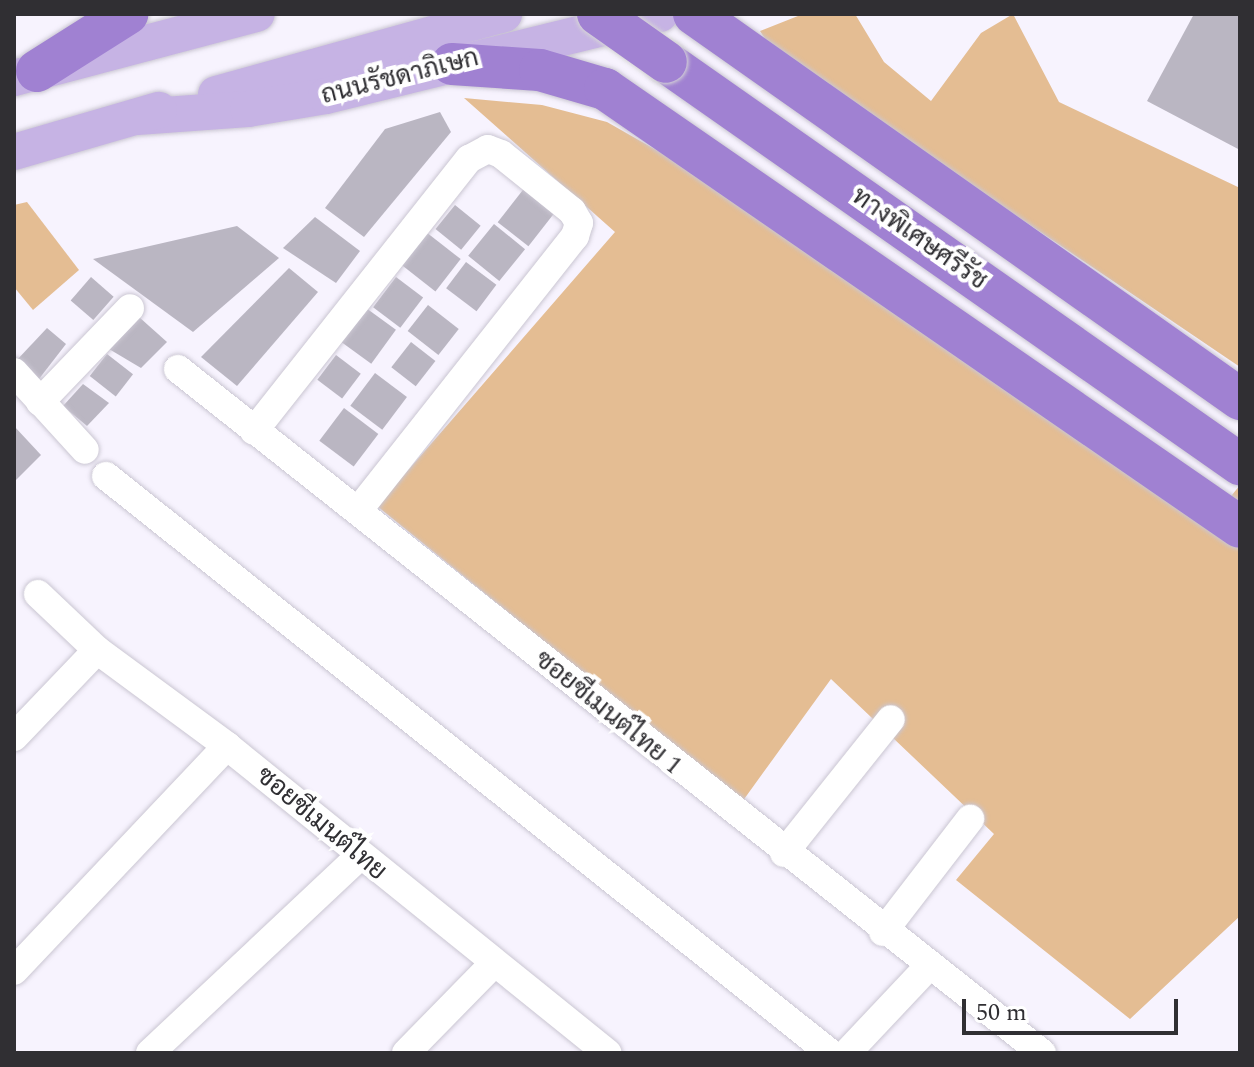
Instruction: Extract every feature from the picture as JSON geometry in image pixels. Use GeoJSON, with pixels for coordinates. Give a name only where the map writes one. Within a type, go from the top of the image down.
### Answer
{"type":"FeatureCollection","features":[{"type":"Feature","properties":{"kind":"highway"},"geometry":{"type":"LineString","coordinates":[[26,74],[127,14]]}},
{"type":"Feature","properties":{"kind":"highway","name":"ทางพิเศษศรีรัช"},"geometry":{"type":"LineString","coordinates":[[598,14],[1240,464]]}},
{"type":"Feature","properties":{"kind":"highway","name":"ทางพิเศษศรีรัช"},"geometry":{"type":"LineString","coordinates":[[694,14],[1240,399]]}},
{"type":"Feature","properties":{"kind":"highway"},"geometry":{"type":"LineString","coordinates":[[452,64],[540,70],[605,89],[1240,527]]}},
{"type":"Feature","properties":{"kind":"main road"},"geometry":{"type":"LineString","coordinates":[[26,74],[217,21],[257,14]]}},
{"type":"Feature","properties":{"kind":"main road","name":"ถนนรัชดาภิเษก"},"geometry":{"type":"LineString","coordinates":[[14,152],[504,14]]}},
{"type":"Feature","properties":{"kind":"main road","name":"ถนนรัชดาภิเษก"},"geometry":{"type":"LineString","coordinates":[[137,117],[248,109],[660,14]]}},
{"type":"Feature","properties":{"kind":"street"},"geometry":{"type":"LineString","coordinates":[[254,431],[469,159],[488,149],[501,154],[572,211],[579,223],[575,236],[358,511]]}},
{"type":"Feature","properties":{"kind":"street"},"geometry":{"type":"LineString","coordinates":[[40,402],[130,308]]}},
{"type":"Feature","properties":{"kind":"street","name":"ซอยซีเมนต์ไทย 1"},"geometry":{"type":"LineString","coordinates":[[178,369],[883,932],[1042,1053]]}},
{"type":"Feature","properties":{"kind":"street"},"geometry":{"type":"LineString","coordinates":[[14,372],[85,450]]}},
{"type":"Feature","properties":{"kind":"street"},"geometry":{"type":"LineString","coordinates":[[106,476],[830,1053]]}},
{"type":"Feature","properties":{"kind":"street","name":"ซอยซีเมนต์ไทย"},"geometry":{"type":"LineString","coordinates":[[38,594],[97,650],[227,746],[359,857],[607,1053]]}},
{"type":"Feature","properties":{"kind":"street"},"geometry":{"type":"LineString","coordinates":[[14,737],[97,650]]}},
{"type":"Feature","properties":{"kind":"street"},"geometry":{"type":"LineString","coordinates":[[784,853],[891,719]]}},
{"type":"Feature","properties":{"kind":"street"},"geometry":{"type":"LineString","coordinates":[[14,971],[227,746]]}},
{"type":"Feature","properties":{"kind":"street"},"geometry":{"type":"LineString","coordinates":[[883,932],[970,819]]}},
{"type":"Feature","properties":{"kind":"street"},"geometry":{"type":"LineString","coordinates":[[150,1053],[359,857]]}},
{"type":"Feature","properties":{"kind":"street"},"geometry":{"type":"LineString","coordinates":[[406,1053],[494,963]]}},
{"type":"Feature","properties":{"kind":"street"},"geometry":{"type":"LineString","coordinates":[[847,1053],[928,967]]}},
{"type":"Feature","properties":{"kind":"shaded area"},"geometry":{"type":"Polygon","coordinates":[[[803,14],[855,14],[884,62],[931,101],[981,33],[1013,14],[1059,102],[1240,188],[1240,367],[773,51],[760,31],[803,14]]]}},
{"type":"Feature","properties":{"kind":"shaded area"},"geometry":{"type":"Polygon","coordinates":[[[464,98],[542,105],[607,122],[716,184],[1208,525],[1240,485],[1240,916],[1130,1019],[956,880],[994,834],[831,679],[742,802],[377,506],[615,232],[464,98]]]}},
{"type":"Feature","properties":{"kind":"shaded area"},"geometry":{"type":"Polygon","coordinates":[[[27,202],[79,270],[33,310],[14,287],[14,205],[27,202]]]}},
{"type":"Feature","properties":{"kind":"building"},"geometry":{"type":"Polygon","coordinates":[[[1194,14],[1240,14],[1240,150],[1147,101],[1194,14]]]}},
{"type":"Feature","properties":{"kind":"building"},"geometry":{"type":"Polygon","coordinates":[[[440,112],[451,132],[364,237],[325,208],[385,129],[440,112]]]}},
{"type":"Feature","properties":{"kind":"building"},"geometry":{"type":"Polygon","coordinates":[[[526,186],[557,210],[528,246],[498,222],[526,186]]]}},
{"type":"Feature","properties":{"kind":"building"},"geometry":{"type":"Polygon","coordinates":[[[455,205],[481,226],[461,250],[435,229],[455,205]]]}},
{"type":"Feature","properties":{"kind":"building"},"geometry":{"type":"Polygon","coordinates":[[[315,217],[360,251],[336,283],[283,248],[315,217]]]}},
{"type":"Feature","properties":{"kind":"building"},"geometry":{"type":"Polygon","coordinates":[[[494,224],[525,249],[499,281],[468,256],[494,224]]]}},
{"type":"Feature","properties":{"kind":"building"},"geometry":{"type":"Polygon","coordinates":[[[237,226],[279,258],[193,332],[93,259],[237,226]]]}},
{"type":"Feature","properties":{"kind":"building"},"geometry":{"type":"Polygon","coordinates":[[[426,232],[461,259],[435,291],[401,264],[426,232]]]}},
{"type":"Feature","properties":{"kind":"building"},"geometry":{"type":"Polygon","coordinates":[[[466,262],[496,285],[476,311],[446,288],[466,262]]]}},
{"type":"Feature","properties":{"kind":"building"},"geometry":{"type":"Polygon","coordinates":[[[289,268],[318,292],[237,386],[201,357],[289,268]]]}},
{"type":"Feature","properties":{"kind":"building"},"geometry":{"type":"Polygon","coordinates":[[[91,277],[114,297],[93,320],[71,300],[91,277]]]}},
{"type":"Feature","properties":{"kind":"building"},"geometry":{"type":"Polygon","coordinates":[[[396,277],[423,297],[400,328],[373,307],[396,277]]]}},
{"type":"Feature","properties":{"kind":"building"},"geometry":{"type":"Polygon","coordinates":[[[428,305],[459,329],[438,355],[408,331],[428,305]]]}},
{"type":"Feature","properties":{"kind":"building"},"geometry":{"type":"Polygon","coordinates":[[[366,308],[396,330],[371,364],[341,342],[366,308]]]}},
{"type":"Feature","properties":{"kind":"building"},"geometry":{"type":"Polygon","coordinates":[[[139,317],[167,342],[141,368],[109,349],[139,317]]]}},
{"type":"Feature","properties":{"kind":"building"},"geometry":{"type":"Polygon","coordinates":[[[47,328],[66,344],[39,379],[16,361],[47,328]]]}},
{"type":"Feature","properties":{"kind":"building"},"geometry":{"type":"Polygon","coordinates":[[[411,342],[435,361],[416,386],[391,367],[411,342]]]}},
{"type":"Feature","properties":{"kind":"building"},"geometry":{"type":"Polygon","coordinates":[[[107,354],[133,374],[116,396],[90,376],[107,354]]]}},
{"type":"Feature","properties":{"kind":"building"},"geometry":{"type":"Polygon","coordinates":[[[336,355],[361,374],[342,398],[317,380],[336,355]]]}},
{"type":"Feature","properties":{"kind":"building"},"geometry":{"type":"Polygon","coordinates":[[[375,373],[407,397],[382,430],[350,406],[375,373]]]}},
{"type":"Feature","properties":{"kind":"building"},"geometry":{"type":"Polygon","coordinates":[[[83,384],[109,403],[87,426],[63,406],[83,384]]]}},
{"type":"Feature","properties":{"kind":"building"},"geometry":{"type":"Polygon","coordinates":[[[344,408],[378,434],[354,467],[319,441],[344,408]]]}},
{"type":"Feature","properties":{"kind":"building"},"geometry":{"type":"Polygon","coordinates":[[[14,426],[41,455],[14,482],[14,426]]]}}]}
